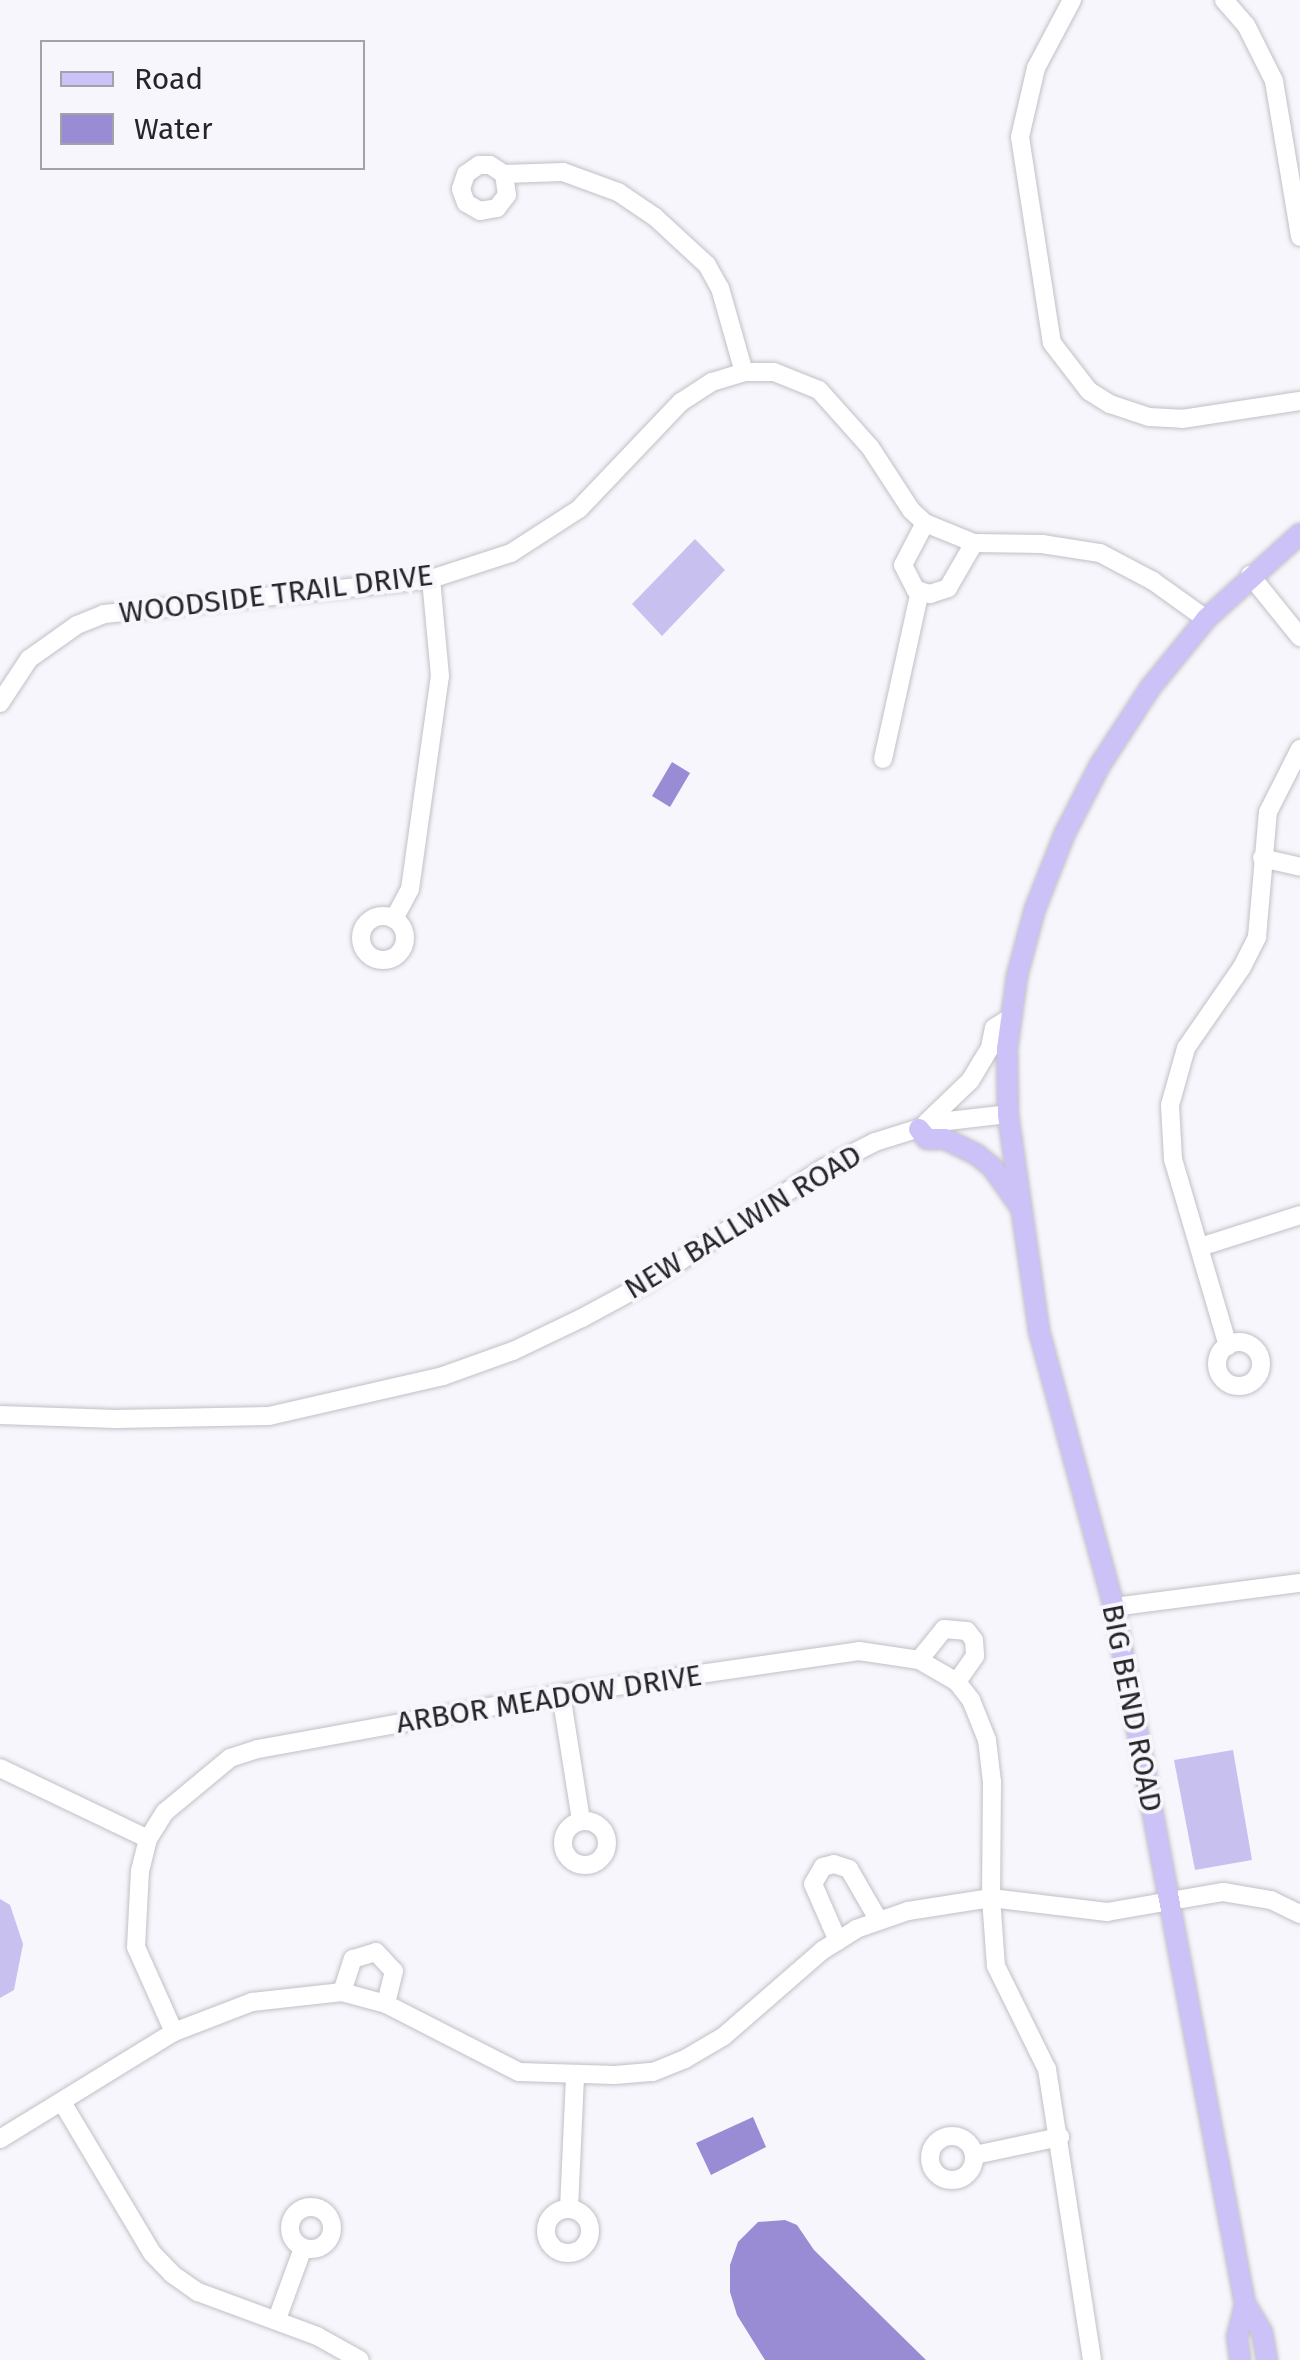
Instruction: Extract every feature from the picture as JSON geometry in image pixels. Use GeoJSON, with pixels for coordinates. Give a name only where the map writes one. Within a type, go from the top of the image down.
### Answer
{"type":"FeatureCollection","features":[{"type":"Feature","properties":{"kind":"main road"},"geometry":{"type":"LineString","coordinates":[[1008,1114],[1010,1018],[1025,941],[1065,833],[1128,720],[1206,619],[1250,575],[1300,534]]}},
{"type":"Feature","properties":{"kind":"main road","name":"BIG BEND ROAD"},"geometry":{"type":"LineString","coordinates":[[1008,1114],[1039,1330],[1114,1607],[1245,2304],[1262,2332],[1267,2360]]}},
{"type":"Feature","properties":{"kind":"main road"},"geometry":{"type":"LineString","coordinates":[[919,1129],[927,1139],[945,1139],[976,1154],[992,1167],[1021,1208]]}},
{"type":"Feature","properties":{"kind":"main road","name":"BIG BEND ROAD"},"geometry":{"type":"LineString","coordinates":[[1240,2360],[1236,2337],[1245,2304]]}},
{"type":"Feature","properties":{"kind":"street"},"geometry":{"type":"LineString","coordinates":[[1072,0],[1036,68],[1020,137],[1052,343],[1089,391],[1110,404],[1150,417],[1182,418],[1300,401]]}},
{"type":"Feature","properties":{"kind":"street"},"geometry":{"type":"LineString","coordinates":[[1232,3],[1274,82],[1300,237]]}},
{"type":"Feature","properties":{"kind":"street"},"geometry":{"type":"LineString","coordinates":[[504,174],[563,172],[618,192],[655,217],[707,265],[720,288],[744,372],[774,372],[819,390],[870,448],[911,510],[926,522],[974,542],[1042,544],[1100,554],[1153,581],[1206,619]]}},
{"type":"Feature","properties":{"kind":"street","name":"WOODSIDE TRAIL DRIVE"},"geometry":{"type":"LineString","coordinates":[[0,703],[29,660],[77,625],[104,614],[431,579],[485,564],[546,533],[591,498],[681,402],[712,382],[744,372]]}},
{"type":"Feature","properties":{"kind":"street"},"geometry":{"type":"LineString","coordinates":[[926,522],[903,565],[909,583],[920,591],[930,594],[948,588],[974,542]]}},
{"type":"Feature","properties":{"kind":"street"},"geometry":{"type":"LineString","coordinates":[[1250,575],[1300,637]]}},
{"type":"Feature","properties":{"kind":"street"},"geometry":{"type":"LineString","coordinates":[[394,919],[410,890],[440,676],[431,579]]}},
{"type":"Feature","properties":{"kind":"street"},"geometry":{"type":"LineString","coordinates":[[883,759],[920,591]]}},
{"type":"Feature","properties":{"kind":"street"},"geometry":{"type":"LineString","coordinates":[[1228,1346],[1174,1159],[1170,1105],[1186,1048],[1242,967],[1257,937],[1268,812],[1300,749]]}},
{"type":"Feature","properties":{"kind":"street"},"geometry":{"type":"LineString","coordinates":[[1262,858],[1300,867]]}},
{"type":"Feature","properties":{"kind":"street"},"geometry":{"type":"LineString","coordinates":[[919,1129],[970,1081],[990,1048],[994,1028],[1010,1018]]}},
{"type":"Feature","properties":{"kind":"street","name":"NEW BALLWIN ROAD"},"geometry":{"type":"LineString","coordinates":[[0,1415],[97,1419],[269,1416],[442,1376],[514,1351],[582,1318],[643,1285],[824,1168],[875,1142],[919,1129],[1008,1114]]}},
{"type":"Feature","properties":{"kind":"street"},"geometry":{"type":"LineString","coordinates":[[1200,1247],[1300,1215]]}},
{"type":"Feature","properties":{"kind":"street"},"geometry":{"type":"LineString","coordinates":[[1114,1607],[1300,1583]]}},
{"type":"Feature","properties":{"kind":"street"},"geometry":{"type":"LineString","coordinates":[[919,1660],[944,1629],[967,1631],[974,1640],[975,1656],[957,1682],[980,1719],[991,1760],[991,1898],[996,1966],[1002,1986],[1039,2046],[1060,2137],[1092,2360]]}},
{"type":"Feature","properties":{"kind":"street","name":"ARBOR MEADOW DRIVE"},"geometry":{"type":"LineString","coordinates":[[174,2032],[136,1946],[140,1871],[148,1839],[183,1792],[230,1758],[258,1749],[560,1694],[860,1651],[919,1660],[957,1682]]}},
{"type":"Feature","properties":{"kind":"street"},"geometry":{"type":"LineString","coordinates":[[560,1694],[581,1820]]}},
{"type":"Feature","properties":{"kind":"street"},"geometry":{"type":"LineString","coordinates":[[0,1768],[148,1839]]}},
{"type":"Feature","properties":{"kind":"street"},"geometry":{"type":"LineString","coordinates":[[838,1941],[813,1884],[823,1867],[834,1864],[848,1869],[878,1919]]}},
{"type":"Feature","properties":{"kind":"street"},"geometry":{"type":"LineString","coordinates":[[0,2140],[174,2032],[252,2002],[342,1992],[386,2004],[519,2072],[575,2077],[653,2072],[724,2036],[776,1987],[838,1941],[878,1919],[944,1903],[991,1898],[1108,1912],[1223,1892],[1271,1900],[1300,1914]]}},
{"type":"Feature","properties":{"kind":"street"},"geometry":{"type":"LineString","coordinates":[[342,1992],[353,1959],[376,1952],[394,1970],[386,2004]]}},
{"type":"Feature","properties":{"kind":"street"},"geometry":{"type":"LineString","coordinates":[[568,2209],[575,2077]]}},
{"type":"Feature","properties":{"kind":"street"},"geometry":{"type":"LineString","coordinates":[[62,2102],[152,2253],[172,2274],[198,2292],[277,2319],[360,2360]]}},
{"type":"Feature","properties":{"kind":"street"},"geometry":{"type":"LineString","coordinates":[[975,2154],[1060,2137]]}},
{"type":"Feature","properties":{"kind":"street"},"geometry":{"type":"LineString","coordinates":[[277,2319],[303,2248]]}},
{"type":"Feature","properties":{"kind":"shaded area"},"geometry":{"type":"Polygon","coordinates":[[[695,539],[725,570],[662,636],[632,604],[695,539]]]}},
{"type":"Feature","properties":{"kind":"shaded area"},"geometry":{"type":"Polygon","coordinates":[[[1233,1750],[1252,1860],[1195,1870],[1174,1760],[1233,1750]]]}},
{"type":"Feature","properties":{"kind":"shaded area"},"geometry":{"type":"Polygon","coordinates":[[[0,1899],[10,1905],[23,1944],[14,1990],[0,1998],[0,1899]]]}},
{"type":"Feature","properties":{"kind":"water"},"geometry":{"type":"Polygon","coordinates":[[[672,762],[690,773],[670,807],[652,796],[672,762]]]}},
{"type":"Feature","properties":{"kind":"water"},"geometry":{"type":"Polygon","coordinates":[[[753,2117],[766,2147],[711,2175],[696,2143],[753,2117]]]}},
{"type":"Feature","properties":{"kind":"water"},"geometry":{"type":"Polygon","coordinates":[[[785,2220],[797,2225],[814,2250],[926,2360],[765,2360],[737,2315],[730,2292],[730,2265],[738,2242],[758,2222],[785,2220]]]}}]}
